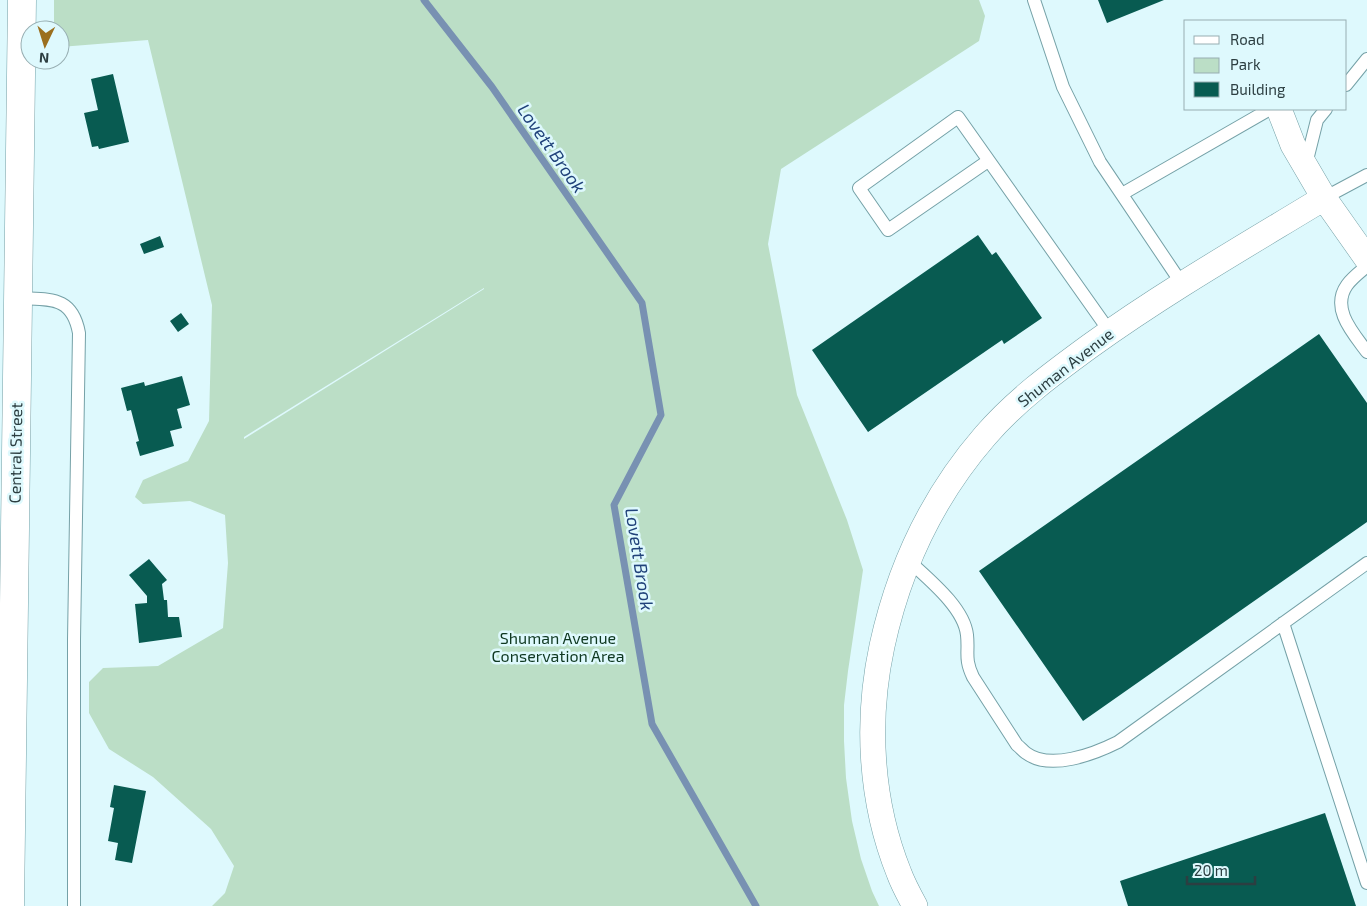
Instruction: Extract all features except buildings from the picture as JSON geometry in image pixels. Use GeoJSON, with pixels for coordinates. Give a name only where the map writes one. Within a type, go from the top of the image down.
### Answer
{"type":"FeatureCollection","features":[{"type":"Feature","properties":{"kind":"street","name":"Central Street"},"geometry":{"type":"LineString","coordinates":[[10,906],[22,0]]}},
{"type":"Feature","properties":{"kind":"street"},"geometry":{"type":"LineString","coordinates":[[1279,110],[1293,144],[1305,166],[1324,198],[1367,259]]}},
{"type":"Feature","properties":{"kind":"street","name":"Shuman Avenue"},"geometry":{"type":"LineString","coordinates":[[914,906],[898,872],[884,828],[874,776],[873,724],[876,672],[888,616],[908,560],[935,507],[957,471],[986,435],[1018,403],[1052,374],[1110,332],[1182,284],[1324,198]]}},
{"type":"Feature","properties":{"kind":"lane"},"geometry":{"type":"LineString","coordinates":[[1034,0],[1063,87],[1100,162],[1182,284]]}},
{"type":"Feature","properties":{"kind":"lane"},"geometry":{"type":"LineString","coordinates":[[1347,84],[1367,59]]}},
{"type":"Feature","properties":{"kind":"lane"},"geometry":{"type":"LineString","coordinates":[[1122,194],[1268,110]]}},
{"type":"Feature","properties":{"kind":"lane"},"geometry":{"type":"LineString","coordinates":[[1305,166],[1317,120],[1325,110]]}},
{"type":"Feature","properties":{"kind":"lane"},"geometry":{"type":"LineString","coordinates":[[988,161],[888,230],[858,188],[958,117],[1110,332]]}},
{"type":"Feature","properties":{"kind":"lane"},"geometry":{"type":"LineString","coordinates":[[1324,198],[1367,175]]}},
{"type":"Feature","properties":{"kind":"lane"},"geometry":{"type":"LineString","coordinates":[[1367,266],[1347,284],[1342,294],[1341,304],[1345,322],[1367,352]]}},
{"type":"Feature","properties":{"kind":"lane"},"geometry":{"type":"LineString","coordinates":[[18,298],[46,300],[65,305],[71,310],[79,333],[74,640],[74,906]]}},
{"type":"Feature","properties":{"kind":"lane"},"geometry":{"type":"LineString","coordinates":[[908,560],[941,590],[957,612],[967,633],[966,656],[968,667],[1018,745],[1026,754],[1052,761],[1080,757],[1118,742],[1367,563]]}},
{"type":"Feature","properties":{"kind":"lane"},"geometry":{"type":"LineString","coordinates":[[1283,624],[1367,883]]}},
{"type":"Feature","properties":{"kind":"green space","name":"Shuman Avenue Conservation Area"},"geometry":{"type":"Polygon","coordinates":[[[54,0],[979,0],[985,16],[979,41],[781,169],[768,244],[797,395],[847,520],[863,570],[844,705],[844,741],[846,778],[852,821],[861,859],[879,906],[212,906],[225,893],[234,866],[211,829],[153,777],[109,749],[89,713],[89,682],[103,668],[158,666],[223,628],[228,563],[225,515],[190,501],[143,504],[135,497],[143,480],[188,461],[209,421],[212,305],[148,40],[70,46],[70,20],[54,20],[54,0]],[[484,288],[244,437],[244,439],[484,289],[484,288]]]}},
{"type":"Feature","properties":{"kind":"waterway","name":"Lovett Brook"},"geometry":{"type":"LineString","coordinates":[[424,0],[492,87],[642,303],[661,415],[614,505],[652,724],[756,906]]}}]}
